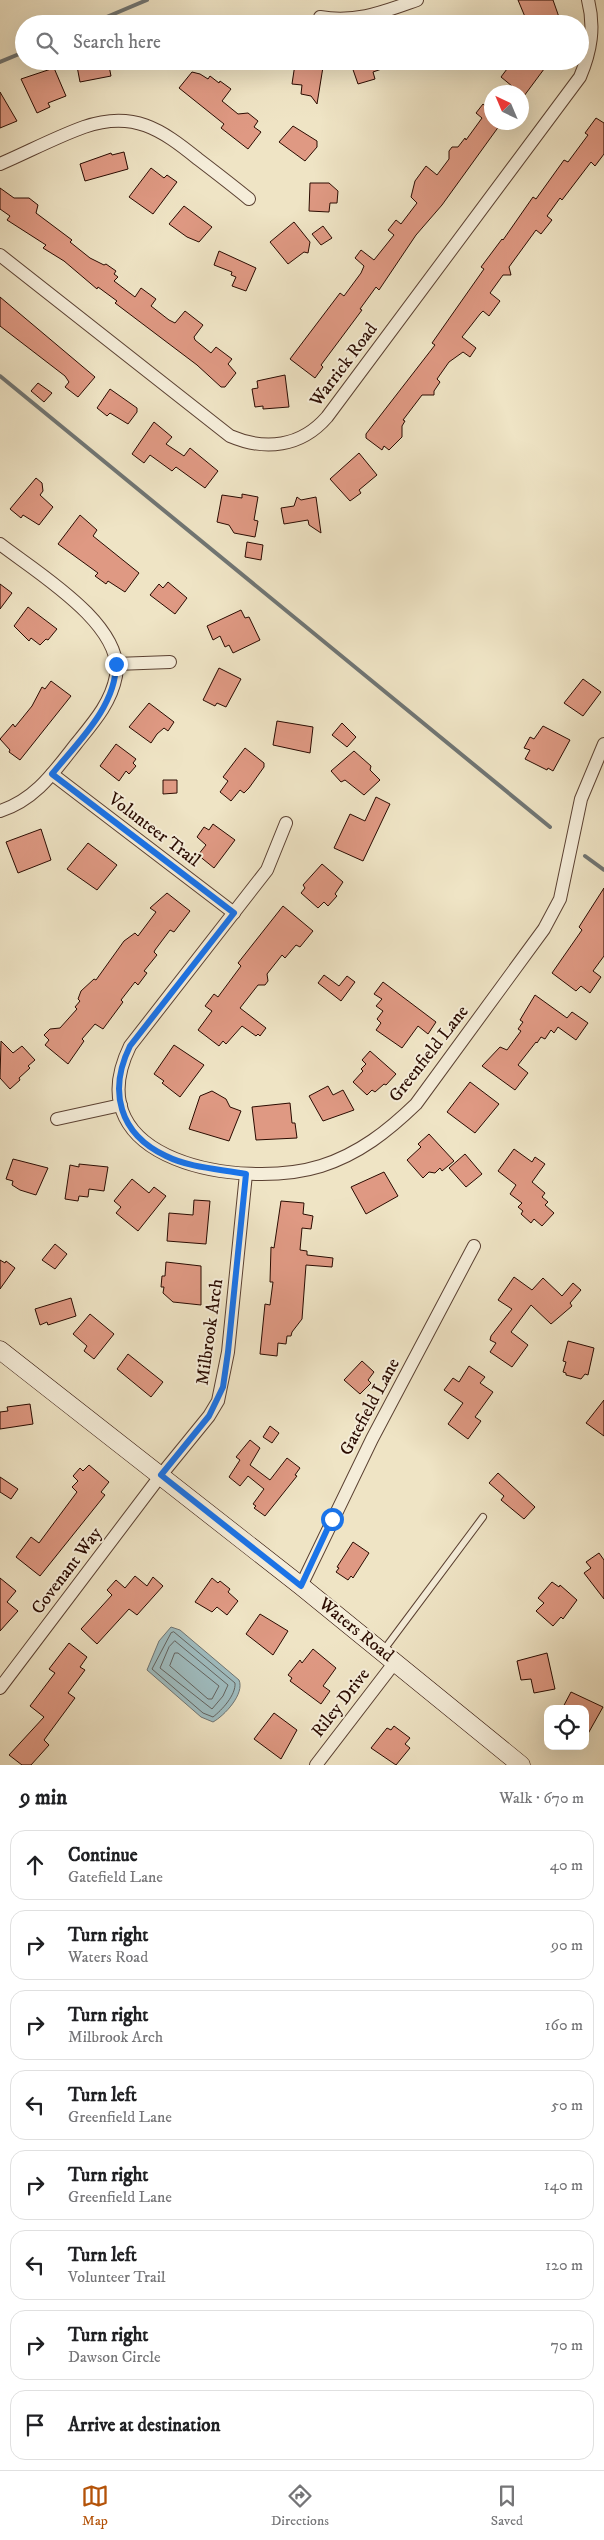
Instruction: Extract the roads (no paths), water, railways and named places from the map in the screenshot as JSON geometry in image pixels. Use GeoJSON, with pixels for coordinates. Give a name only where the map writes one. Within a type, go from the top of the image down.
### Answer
{"type":"FeatureCollection","features":[{"type":"Feature","properties":{"kind":"street"},"geometry":{"type":"LineString","coordinates":[[371,15],[417,0]]}},
{"type":"Feature","properties":{"kind":"street","name":"Warrick Road"},"geometry":{"type":"LineString","coordinates":[[588,0],[591,12],[592,42],[589,51]]}},
{"type":"Feature","properties":{"kind":"street","name":"Warrick Road"},"geometry":{"type":"LineString","coordinates":[[0,255],[230,436],[246,443],[272,446],[304,437],[327,417],[580,77],[582,70]]}},
{"type":"Feature","properties":{"kind":"street"},"geometry":{"type":"LineString","coordinates":[[0,164],[82,128],[114,121],[132,121],[149,125],[169,135],[250,198]]}},
{"type":"Feature","properties":{"kind":"street"},"geometry":{"type":"LineString","coordinates":[[0,544],[89,613],[107,636],[116,657],[116,675],[101,713],[52,774],[30,796],[13,807],[0,811]]}},
{"type":"Feature","properties":{"kind":"street"},"geometry":{"type":"LineString","coordinates":[[116,664],[170,662]]}},
{"type":"Feature","properties":{"kind":"street","name":"Greenfield Lane"},"geometry":{"type":"LineString","coordinates":[[286,823],[267,870],[130,1046],[121,1065],[118,1089],[121,1105],[134,1130],[148,1146],[168,1157],[189,1164],[246,1174],[287,1173],[322,1166],[363,1148],[394,1125],[416,1104],[548,922],[560,899],[581,799],[593,765],[604,744]]}},
{"type":"Feature","properties":{"kind":"street","name":"Volunteer Trail"},"geometry":{"type":"LineString","coordinates":[[52,774],[234,913]]}},
{"type":"Feature","properties":{"kind":"street"},"geometry":{"type":"LineString","coordinates":[[57,1119],[121,1105]]}},
{"type":"Feature","properties":{"kind":"street","name":"Milbrook Arch"},"geometry":{"type":"LineString","coordinates":[[161,1475],[209,1416],[223,1387],[246,1174]]}},
{"type":"Feature","properties":{"kind":"street","name":"Gatefield Lane"},"geometry":{"type":"LineString","coordinates":[[301,1586],[372,1439],[474,1246]]}},
{"type":"Feature","properties":{"kind":"street","name":"Waters Road"},"geometry":{"type":"LineString","coordinates":[[0,1350],[301,1586],[521,1765]]}},
{"type":"Feature","properties":{"kind":"street","name":"Covenant Way"},"geometry":{"type":"LineString","coordinates":[[0,1688],[161,1475]]}},
{"type":"Feature","properties":{"kind":"street","name":"Riley Drive"},"geometry":{"type":"LineString","coordinates":[[316,1765],[389,1657]]}},
{"type":"Feature","properties":{"kind":"lane"},"geometry":{"type":"LineString","coordinates":[[389,1657],[483,1517]]}},
{"type":"Feature","properties":{"kind":"water"},"geometry":{"type":"Polygon","coordinates":[[[171,1627],[180,1630],[239,1680],[239,1692],[236,1698],[228,1710],[213,1722],[201,1717],[147,1670],[159,1641],[171,1627]]]}},
{"type":"Feature","properties":{"kind":"waterway"},"geometry":{"type":"LineString","coordinates":[[111,15],[147,0]]}},
{"type":"Feature","properties":{"kind":"waterway"},"geometry":{"type":"LineString","coordinates":[[0,62],[15,56]]}},
{"type":"Feature","properties":{"kind":"waterway"},"geometry":{"type":"LineString","coordinates":[[0,376],[550,827]]}},
{"type":"Feature","properties":{"kind":"waterway"},"geometry":{"type":"LineString","coordinates":[[585,856],[604,870]]}}]}
